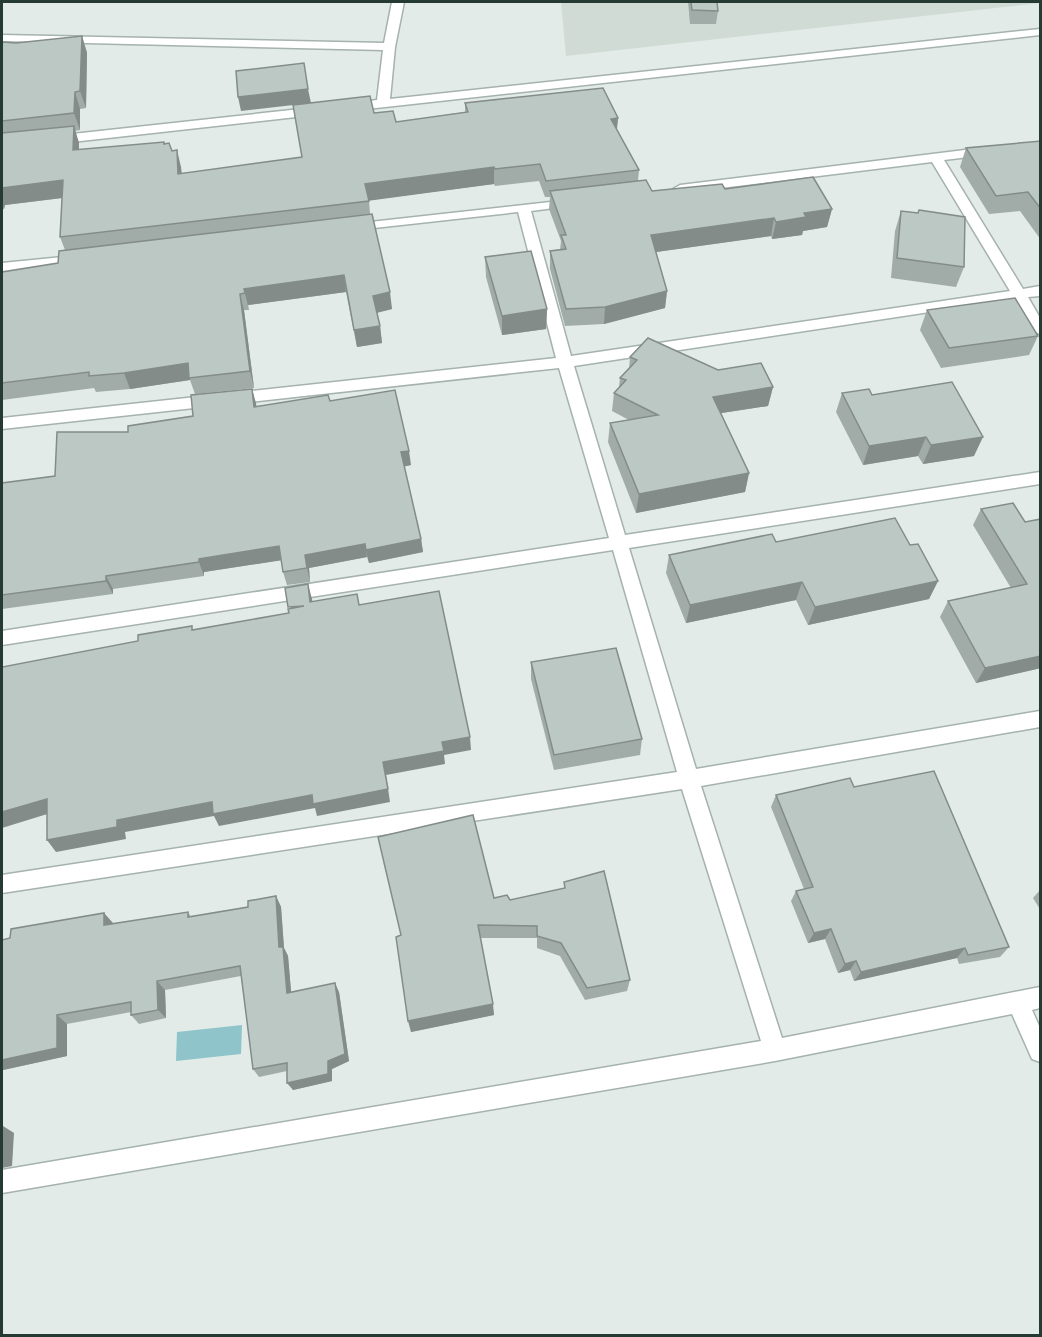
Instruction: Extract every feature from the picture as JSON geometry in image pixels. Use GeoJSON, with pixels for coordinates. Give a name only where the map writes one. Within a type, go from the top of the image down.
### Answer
{"type":"FeatureCollection","features":[{"type":"Feature","properties":{"kind":"street"},"geometry":{"type":"LineString","coordinates":[[383,104],[389,47],[398,2]]}},
{"type":"Feature","properties":{"kind":"street"},"geometry":{"type":"LineString","coordinates":[[36,142],[1041,32]]}},
{"type":"Feature","properties":{"kind":"street"},"geometry":{"type":"LineString","coordinates":[[2,38],[389,47]]}},
{"type":"Feature","properties":{"kind":"street"},"geometry":{"type":"LineString","coordinates":[[665,190],[1006,149]]}},
{"type":"Feature","properties":{"kind":"street"},"geometry":{"type":"LineString","coordinates":[[936,157],[1041,329]]}},
{"type":"Feature","properties":{"kind":"street"},"geometry":{"type":"LineString","coordinates":[[334,230],[583,201]]}},
{"type":"Feature","properties":{"kind":"street"},"geometry":{"type":"LineString","coordinates":[[524,208],[565,362],[621,544],[689,779],[775,1050]]}},
{"type":"Feature","properties":{"kind":"street"},"geometry":{"type":"LineString","coordinates":[[2,268],[97,257]]}},
{"type":"Feature","properties":{"kind":"street"},"geometry":{"type":"LineString","coordinates":[[2,423],[565,362],[1041,291]]}},
{"type":"Feature","properties":{"kind":"street"},"geometry":{"type":"LineString","coordinates":[[2,638],[1041,478]]}},
{"type":"Feature","properties":{"kind":"street"},"geometry":{"type":"LineString","coordinates":[[2,884],[689,779],[1041,718]]}},
{"type":"Feature","properties":{"kind":"street"},"geometry":{"type":"LineString","coordinates":[[2,1182],[775,1050],[1041,998]]}},
{"type":"Feature","properties":{"kind":"street"},"geometry":{"type":"LineString","coordinates":[[1017,1002],[1041,1051]]}},
{"type":"Feature","properties":{"kind":"shaded area"},"geometry":{"type":"Polygon","coordinates":[[[561,2],[1040,2],[1040,3],[566,56],[561,2]]]}},
{"type":"Feature","properties":{"kind":"water"},"geometry":{"type":"Polygon","coordinates":[[[242,1025],[241,1054],[176,1061],[177,1032],[242,1025]]]}},
{"type":"Feature","properties":{"kind":"building"},"geometry":{"type":"Polygon","coordinates":[[[691,2],[717,2],[718,11],[692,10],[691,2]]]}},
{"type":"Feature","properties":{"kind":"building"},"geometry":{"type":"Polygon","coordinates":[[[82,36],[80,91],[75,92],[74,113],[2,121],[2,42],[16,43],[82,36]]]}},
{"type":"Feature","properties":{"kind":"building"},"geometry":{"type":"Polygon","coordinates":[[[304,63],[308,89],[238,97],[236,71],[304,63]]]}},
{"type":"Feature","properties":{"kind":"building"},"geometry":{"type":"Polygon","coordinates":[[[603,88],[618,118],[611,119],[639,170],[546,181],[540,164],[495,169],[494,167],[365,184],[369,201],[60,237],[63,180],[2,188],[2,133],[74,126],[73,150],[169,143],[172,151],[177,150],[178,174],[302,157],[293,105],[370,96],[374,113],[393,111],[396,122],[468,112],[465,103],[603,88]]]}},
{"type":"Feature","properties":{"kind":"building"},"geometry":{"type":"Polygon","coordinates":[[[1041,141],[1041,209],[1028,192],[996,196],[966,148],[1041,141]]]}},
{"type":"Feature","properties":{"kind":"building"},"geometry":{"type":"Polygon","coordinates":[[[813,177],[832,209],[804,213],[806,217],[776,222],[774,218],[651,235],[667,291],[605,307],[566,309],[550,251],[566,249],[561,235],[566,235],[550,191],[646,180],[652,191],[722,184],[725,189],[813,177]]]}},
{"type":"Feature","properties":{"kind":"building"},"geometry":{"type":"Polygon","coordinates":[[[919,210],[965,217],[964,267],[897,258],[901,211],[918,213],[919,210]]]}},
{"type":"Feature","properties":{"kind":"building"},"geometry":{"type":"Polygon","coordinates":[[[372,214],[390,292],[373,296],[380,326],[354,330],[344,275],[244,289],[245,293],[240,294],[250,371],[189,378],[188,363],[124,373],[89,376],[89,372],[2,383],[2,272],[58,263],[59,251],[372,214]]]}},
{"type":"Feature","properties":{"kind":"building"},"geometry":{"type":"Polygon","coordinates":[[[531,251],[547,309],[502,316],[485,257],[531,251]]]}},
{"type":"Feature","properties":{"kind":"building"},"geometry":{"type":"Polygon","coordinates":[[[1015,298],[1038,336],[949,348],[927,310],[1015,298]]]}},
{"type":"Feature","properties":{"kind":"building"},"geometry":{"type":"Polygon","coordinates":[[[648,338],[718,370],[761,363],[773,387],[713,397],[749,473],[639,494],[610,423],[658,415],[614,393],[626,380],[620,378],[637,360],[630,357],[648,338]]]}},
{"type":"Feature","properties":{"kind":"building"},"geometry":{"type":"Polygon","coordinates":[[[952,382],[983,437],[931,445],[926,437],[869,446],[842,393],[869,389],[872,395],[952,382]]]}},
{"type":"Feature","properties":{"kind":"building"},"geometry":{"type":"Polygon","coordinates":[[[252,389],[254,407],[328,395],[330,401],[395,390],[409,451],[401,452],[421,539],[366,550],[365,544],[305,555],[307,568],[283,572],[279,546],[199,559],[199,562],[106,576],[106,581],[2,595],[2,483],[55,476],[57,432],[128,432],[128,426],[193,416],[191,395],[252,389]]]}},
{"type":"Feature","properties":{"kind":"building"},"geometry":{"type":"Polygon","coordinates":[[[1013,503],[1025,522],[1041,519],[1041,656],[985,668],[948,601],[1027,584],[981,509],[1013,503]]]}},
{"type":"Feature","properties":{"kind":"building"},"geometry":{"type":"Polygon","coordinates":[[[895,518],[910,545],[918,544],[938,581],[815,607],[802,582],[690,605],[669,555],[772,534],[776,542],[895,518]]]}},
{"type":"Feature","properties":{"kind":"building"},"geometry":{"type":"Polygon","coordinates":[[[308,584],[310,602],[357,594],[359,605],[439,591],[470,737],[442,742],[444,751],[383,762],[388,789],[313,804],[312,795],[213,814],[212,802],[117,820],[117,827],[47,840],[47,799],[2,812],[2,667],[138,641],[138,635],[192,626],[192,630],[289,613],[288,609],[304,606],[288,607],[285,588],[308,584]]]}},
{"type":"Feature","properties":{"kind":"building"},"geometry":{"type":"Polygon","coordinates":[[[616,648],[642,739],[554,755],[531,662],[616,648]]]}},
{"type":"Feature","properties":{"kind":"building"},"geometry":{"type":"Polygon","coordinates":[[[934,771],[1009,947],[968,955],[965,948],[861,972],[856,961],[845,964],[831,929],[814,933],[796,891],[813,887],[776,795],[850,778],[854,787],[934,771]]]}},
{"type":"Feature","properties":{"kind":"building"},"geometry":{"type":"Polygon","coordinates":[[[473,815],[494,898],[507,895],[510,900],[565,888],[564,882],[604,871],[630,980],[587,988],[561,943],[537,936],[537,926],[478,925],[493,1004],[408,1021],[396,937],[401,935],[378,837],[473,815]]]}},
{"type":"Feature","properties":{"kind":"building"},"geometry":{"type":"Polygon","coordinates":[[[276,896],[279,947],[283,947],[287,993],[335,983],[345,1054],[328,1061],[328,1074],[287,1083],[287,1063],[253,1069],[240,966],[157,981],[158,1010],[131,1015],[131,1002],[57,1015],[57,1048],[2,1060],[2,940],[10,938],[11,929],[104,913],[104,925],[188,912],[188,917],[248,907],[248,901],[276,896]]]}}]}
